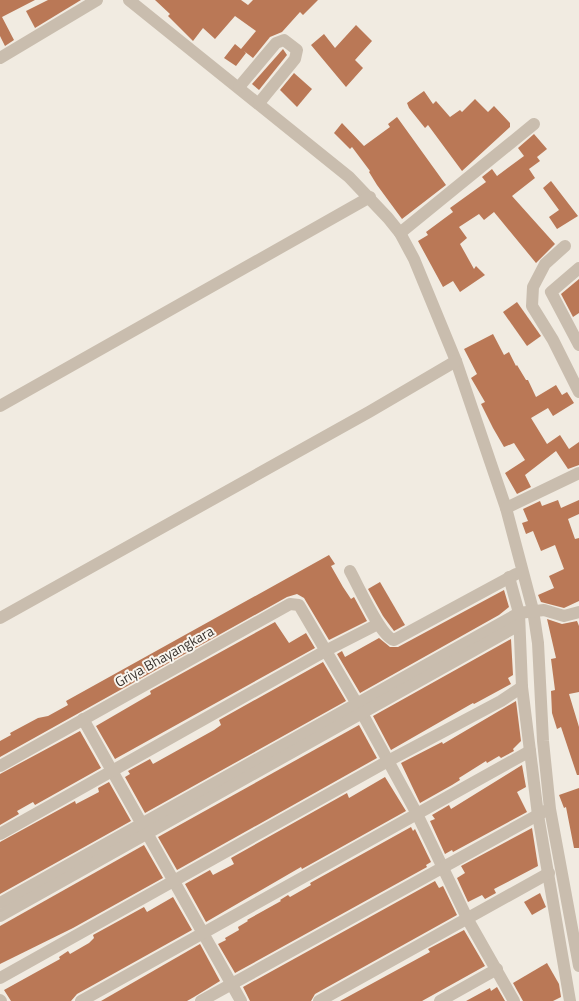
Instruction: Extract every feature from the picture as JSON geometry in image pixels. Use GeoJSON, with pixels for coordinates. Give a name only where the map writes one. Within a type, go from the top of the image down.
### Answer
{"type":"FeatureCollection","features":[{"type":"Feature","properties":{"kind":"street"},"geometry":{"type":"LineString","coordinates":[[0,58],[97,0]]}},
{"type":"Feature","properties":{"kind":"street"},"geometry":{"type":"LineString","coordinates":[[130,0],[259,103],[370,197],[400,233],[426,286],[456,361],[506,508],[533,610],[538,643],[543,741],[550,809],[579,966]]}},
{"type":"Feature","properties":{"kind":"street"},"geometry":{"type":"LineString","coordinates":[[141,10],[150,0]]}},
{"type":"Feature","properties":{"kind":"street"},"geometry":{"type":"LineString","coordinates":[[239,87],[276,43],[280,40],[289,42],[297,50],[295,59],[259,103]]}},
{"type":"Feature","properties":{"kind":"street"},"geometry":{"type":"LineString","coordinates":[[400,233],[534,124]]}},
{"type":"Feature","properties":{"kind":"street"},"geometry":{"type":"LineString","coordinates":[[0,406],[370,197]]}},
{"type":"Feature","properties":{"kind":"street"},"geometry":{"type":"LineString","coordinates":[[565,246],[545,264],[533,287],[532,306],[553,340],[579,392]]}},
{"type":"Feature","properties":{"kind":"street"},"geometry":{"type":"LineString","coordinates":[[579,268],[551,292],[579,345]]}},
{"type":"Feature","properties":{"kind":"street"},"geometry":{"type":"LineString","coordinates":[[0,618],[319,440],[456,361]]}},
{"type":"Feature","properties":{"kind":"street"},"geometry":{"type":"LineString","coordinates":[[506,508],[579,473]]}},
{"type":"Feature","properties":{"kind":"street"},"geometry":{"type":"LineString","coordinates":[[350,571],[378,624],[389,638],[398,639],[523,570]]}},
{"type":"Feature","properties":{"kind":"street"},"geometry":{"type":"LineString","coordinates":[[509,577],[519,619],[522,687],[538,815],[570,1001]]}},
{"type":"Feature","properties":{"kind":"street","name":"Griya Bhayangkara"},"geometry":{"type":"LineString","coordinates":[[0,766],[290,604],[300,607],[360,709],[417,814],[441,868],[468,920],[514,1001]]}},
{"type":"Feature","properties":{"kind":"street"},"geometry":{"type":"LineString","coordinates":[[0,903],[144,828],[360,709],[533,610],[544,610],[564,616],[579,612]]}},
{"type":"Feature","properties":{"kind":"street"},"geometry":{"type":"LineString","coordinates":[[0,834],[327,650],[378,624]]}},
{"type":"Feature","properties":{"kind":"street"},"geometry":{"type":"LineString","coordinates":[[0,978],[388,761],[501,701],[522,687]]}},
{"type":"Feature","properties":{"kind":"street"},"geometry":{"type":"LineString","coordinates":[[84,719],[241,1001]]}},
{"type":"Feature","properties":{"kind":"street"},"geometry":{"type":"LineString","coordinates":[[81,1001],[530,751]]}},
{"type":"Feature","properties":{"kind":"street"},"geometry":{"type":"LineString","coordinates":[[201,1001],[550,809]]}},
{"type":"Feature","properties":{"kind":"street"},"geometry":{"type":"LineString","coordinates":[[0,916],[144,828]]}},
{"type":"Feature","properties":{"kind":"street"},"geometry":{"type":"LineString","coordinates":[[319,1001],[468,920],[549,873]]}},
{"type":"Feature","properties":{"kind":"street"},"geometry":{"type":"LineString","coordinates":[[440,1001],[497,969]]}},
{"type":"Feature","properties":{"kind":"building"},"geometry":{"type":"Polygon","coordinates":[[[0,0],[35,0],[2,17],[14,40],[5,46],[0,36],[0,0]]]}},
{"type":"Feature","properties":{"kind":"building"},"geometry":{"type":"Polygon","coordinates":[[[48,0],[81,0],[35,28],[26,11],[48,0]]]}},
{"type":"Feature","properties":{"kind":"building"},"geometry":{"type":"Polygon","coordinates":[[[155,0],[241,0],[248,5],[253,0],[318,0],[303,15],[300,12],[282,32],[270,37],[253,58],[244,51],[246,53],[236,66],[224,58],[235,44],[241,49],[256,31],[235,16],[215,39],[203,28],[193,41],[155,0]]]}},
{"type":"Feature","properties":{"kind":"building"},"geometry":{"type":"Polygon","coordinates":[[[356,25],[372,41],[355,60],[363,68],[346,87],[311,45],[324,34],[335,48],[356,25]]]}},
{"type":"Feature","properties":{"kind":"building"},"geometry":{"type":"Polygon","coordinates":[[[283,49],[287,55],[259,90],[252,84],[283,49]]]}},
{"type":"Feature","properties":{"kind":"building"},"geometry":{"type":"Polygon","coordinates":[[[294,73],[312,89],[297,107],[280,90],[294,73]]]}},
{"type":"Feature","properties":{"kind":"building"},"geometry":{"type":"Polygon","coordinates":[[[424,91],[433,104],[436,101],[450,117],[460,110],[462,112],[475,99],[488,112],[494,106],[510,123],[510,127],[462,171],[428,125],[425,128],[409,108],[407,103],[424,91]]]}},
{"type":"Feature","properties":{"kind":"building"},"geometry":{"type":"Polygon","coordinates":[[[397,117],[446,185],[402,219],[352,147],[350,149],[334,133],[342,123],[364,146],[390,127],[388,124],[397,117]]]}},
{"type":"Feature","properties":{"kind":"building"},"geometry":{"type":"Polygon","coordinates":[[[534,134],[547,149],[537,157],[540,161],[529,169],[535,178],[512,196],[555,244],[536,263],[494,212],[484,220],[479,214],[459,227],[467,238],[460,244],[474,269],[476,266],[485,275],[460,292],[453,281],[443,287],[418,241],[428,235],[426,232],[453,212],[450,208],[486,182],[482,177],[492,169],[497,176],[524,156],[518,148],[534,134]]]}},
{"type":"Feature","properties":{"kind":"building"},"geometry":{"type":"Polygon","coordinates":[[[551,181],[578,216],[557,229],[549,217],[559,210],[543,188],[551,181]]]}},
{"type":"Feature","properties":{"kind":"building"},"geometry":{"type":"Polygon","coordinates":[[[579,279],[579,313],[573,317],[561,294],[579,279]]]}},
{"type":"Feature","properties":{"kind":"building"},"geometry":{"type":"Polygon","coordinates":[[[517,302],[541,336],[527,346],[503,312],[517,302]]]}},
{"type":"Feature","properties":{"kind":"building"},"geometry":{"type":"Polygon","coordinates":[[[493,334],[504,355],[509,352],[516,366],[526,380],[528,380],[536,397],[556,385],[562,395],[567,392],[574,403],[553,416],[548,408],[531,418],[547,444],[560,435],[569,449],[579,442],[579,465],[568,469],[556,451],[525,475],[531,487],[517,494],[505,473],[525,460],[514,443],[504,447],[493,428],[481,404],[485,402],[471,378],[477,374],[464,349],[493,334]]]}},
{"type":"Feature","properties":{"kind":"building"},"geometry":{"type":"Polygon","coordinates":[[[558,500],[561,508],[579,500],[579,514],[568,519],[575,539],[579,538],[579,601],[564,608],[541,602],[538,595],[554,588],[549,576],[564,569],[555,545],[541,551],[533,531],[526,534],[522,523],[528,521],[523,509],[540,501],[542,506],[558,500]]]}},
{"type":"Feature","properties":{"kind":"building"},"geometry":{"type":"Polygon","coordinates":[[[329,555],[335,564],[331,566],[343,587],[351,599],[354,597],[367,621],[329,640],[304,598],[297,594],[287,597],[0,757],[0,741],[11,735],[10,733],[68,705],[66,701],[329,555]]]}},
{"type":"Feature","properties":{"kind":"building"},"geometry":{"type":"Polygon","coordinates":[[[380,582],[405,625],[394,631],[368,589],[380,582]]]}},
{"type":"Feature","properties":{"kind":"building"},"geometry":{"type":"Polygon","coordinates":[[[504,590],[509,607],[499,615],[360,693],[337,654],[342,651],[345,657],[379,638],[390,647],[398,647],[504,590]]]}},
{"type":"Feature","properties":{"kind":"building"},"geometry":{"type":"Polygon","coordinates":[[[547,619],[562,624],[577,621],[579,626],[579,692],[569,694],[579,727],[579,775],[577,775],[561,727],[557,729],[552,713],[551,691],[555,690],[551,659],[556,658],[547,619]]]}},
{"type":"Feature","properties":{"kind":"building"},"geometry":{"type":"Polygon","coordinates":[[[275,622],[289,643],[306,633],[315,648],[115,759],[96,726],[151,694],[150,691],[275,622]]]}},
{"type":"Feature","properties":{"kind":"building"},"geometry":{"type":"Polygon","coordinates":[[[511,639],[513,675],[508,678],[511,684],[473,703],[391,750],[373,716],[511,639]]]}},
{"type":"Feature","properties":{"kind":"building"},"geometry":{"type":"Polygon","coordinates":[[[323,662],[346,701],[145,813],[125,777],[130,774],[128,771],[150,759],[153,764],[214,730],[221,725],[219,720],[323,662]]]}},
{"type":"Feature","properties":{"kind":"building"},"geometry":{"type":"Polygon","coordinates":[[[516,701],[521,741],[513,749],[514,751],[501,758],[499,756],[487,763],[486,761],[459,778],[460,780],[420,803],[401,763],[442,742],[443,744],[516,701]]]}},
{"type":"Feature","properties":{"kind":"building"},"geometry":{"type":"Polygon","coordinates":[[[359,725],[377,758],[177,870],[158,837],[359,725]]]}},
{"type":"Feature","properties":{"kind":"building"},"geometry":{"type":"Polygon","coordinates":[[[80,731],[101,768],[35,805],[33,802],[17,811],[19,814],[0,825],[0,774],[80,731]]]}},
{"type":"Feature","properties":{"kind":"building"},"geometry":{"type":"Polygon","coordinates":[[[522,765],[526,787],[517,792],[527,812],[453,852],[452,850],[445,854],[430,821],[435,819],[432,815],[449,805],[451,809],[522,765]]]}},
{"type":"Feature","properties":{"kind":"building"},"geometry":{"type":"Polygon","coordinates":[[[385,777],[406,811],[302,869],[301,867],[206,922],[185,884],[210,870],[213,875],[234,864],[231,858],[347,793],[349,798],[385,777]]]}},
{"type":"Feature","properties":{"kind":"building"},"geometry":{"type":"Polygon","coordinates":[[[109,782],[131,821],[0,894],[0,842],[75,801],[76,804],[99,792],[98,788],[109,782]]]}},
{"type":"Feature","properties":{"kind":"building"},"geometry":{"type":"Polygon","coordinates":[[[579,788],[579,848],[574,848],[566,807],[564,808],[559,795],[579,788]]]}},
{"type":"Feature","properties":{"kind":"building"},"geometry":{"type":"Polygon","coordinates":[[[411,827],[413,831],[415,829],[431,862],[426,865],[427,867],[235,973],[218,944],[239,930],[238,927],[288,895],[290,897],[311,885],[310,883],[411,827]]]}},
{"type":"Feature","properties":{"kind":"building"},"geometry":{"type":"Polygon","coordinates":[[[532,828],[538,866],[494,889],[496,893],[485,899],[482,895],[468,902],[457,878],[465,873],[461,866],[532,828]]]}},
{"type":"Feature","properties":{"kind":"building"},"geometry":{"type":"Polygon","coordinates":[[[144,845],[163,878],[73,928],[0,964],[0,926],[144,845]]]}},
{"type":"Feature","properties":{"kind":"building"},"geometry":{"type":"Polygon","coordinates":[[[435,881],[439,888],[443,886],[457,915],[315,994],[311,1001],[250,1001],[243,987],[435,881]]]}},
{"type":"Feature","properties":{"kind":"building"},"geometry":{"type":"Polygon","coordinates":[[[540,893],[546,907],[532,915],[524,902],[540,893]]]}},
{"type":"Feature","properties":{"kind":"building"},"geometry":{"type":"Polygon","coordinates":[[[173,897],[192,930],[77,994],[71,1001],[11,1001],[4,990],[60,959],[59,957],[68,951],[70,954],[89,943],[94,938],[93,935],[144,907],[147,912],[173,897]]]}},
{"type":"Feature","properties":{"kind":"building"},"geometry":{"type":"Polygon","coordinates":[[[464,930],[485,966],[422,1001],[340,1001],[430,952],[428,949],[464,930]]]}},
{"type":"Feature","properties":{"kind":"building"},"geometry":{"type":"Polygon","coordinates":[[[200,944],[220,981],[194,997],[187,1001],[101,1001],[200,944]]]}},
{"type":"Feature","properties":{"kind":"building"},"geometry":{"type":"Polygon","coordinates":[[[547,963],[559,984],[561,997],[553,1001],[523,1001],[513,983],[547,963]]]}},
{"type":"Feature","properties":{"kind":"building"},"geometry":{"type":"Polygon","coordinates":[[[497,987],[505,1001],[466,1001],[490,988],[491,991],[497,987]]]}}]}
